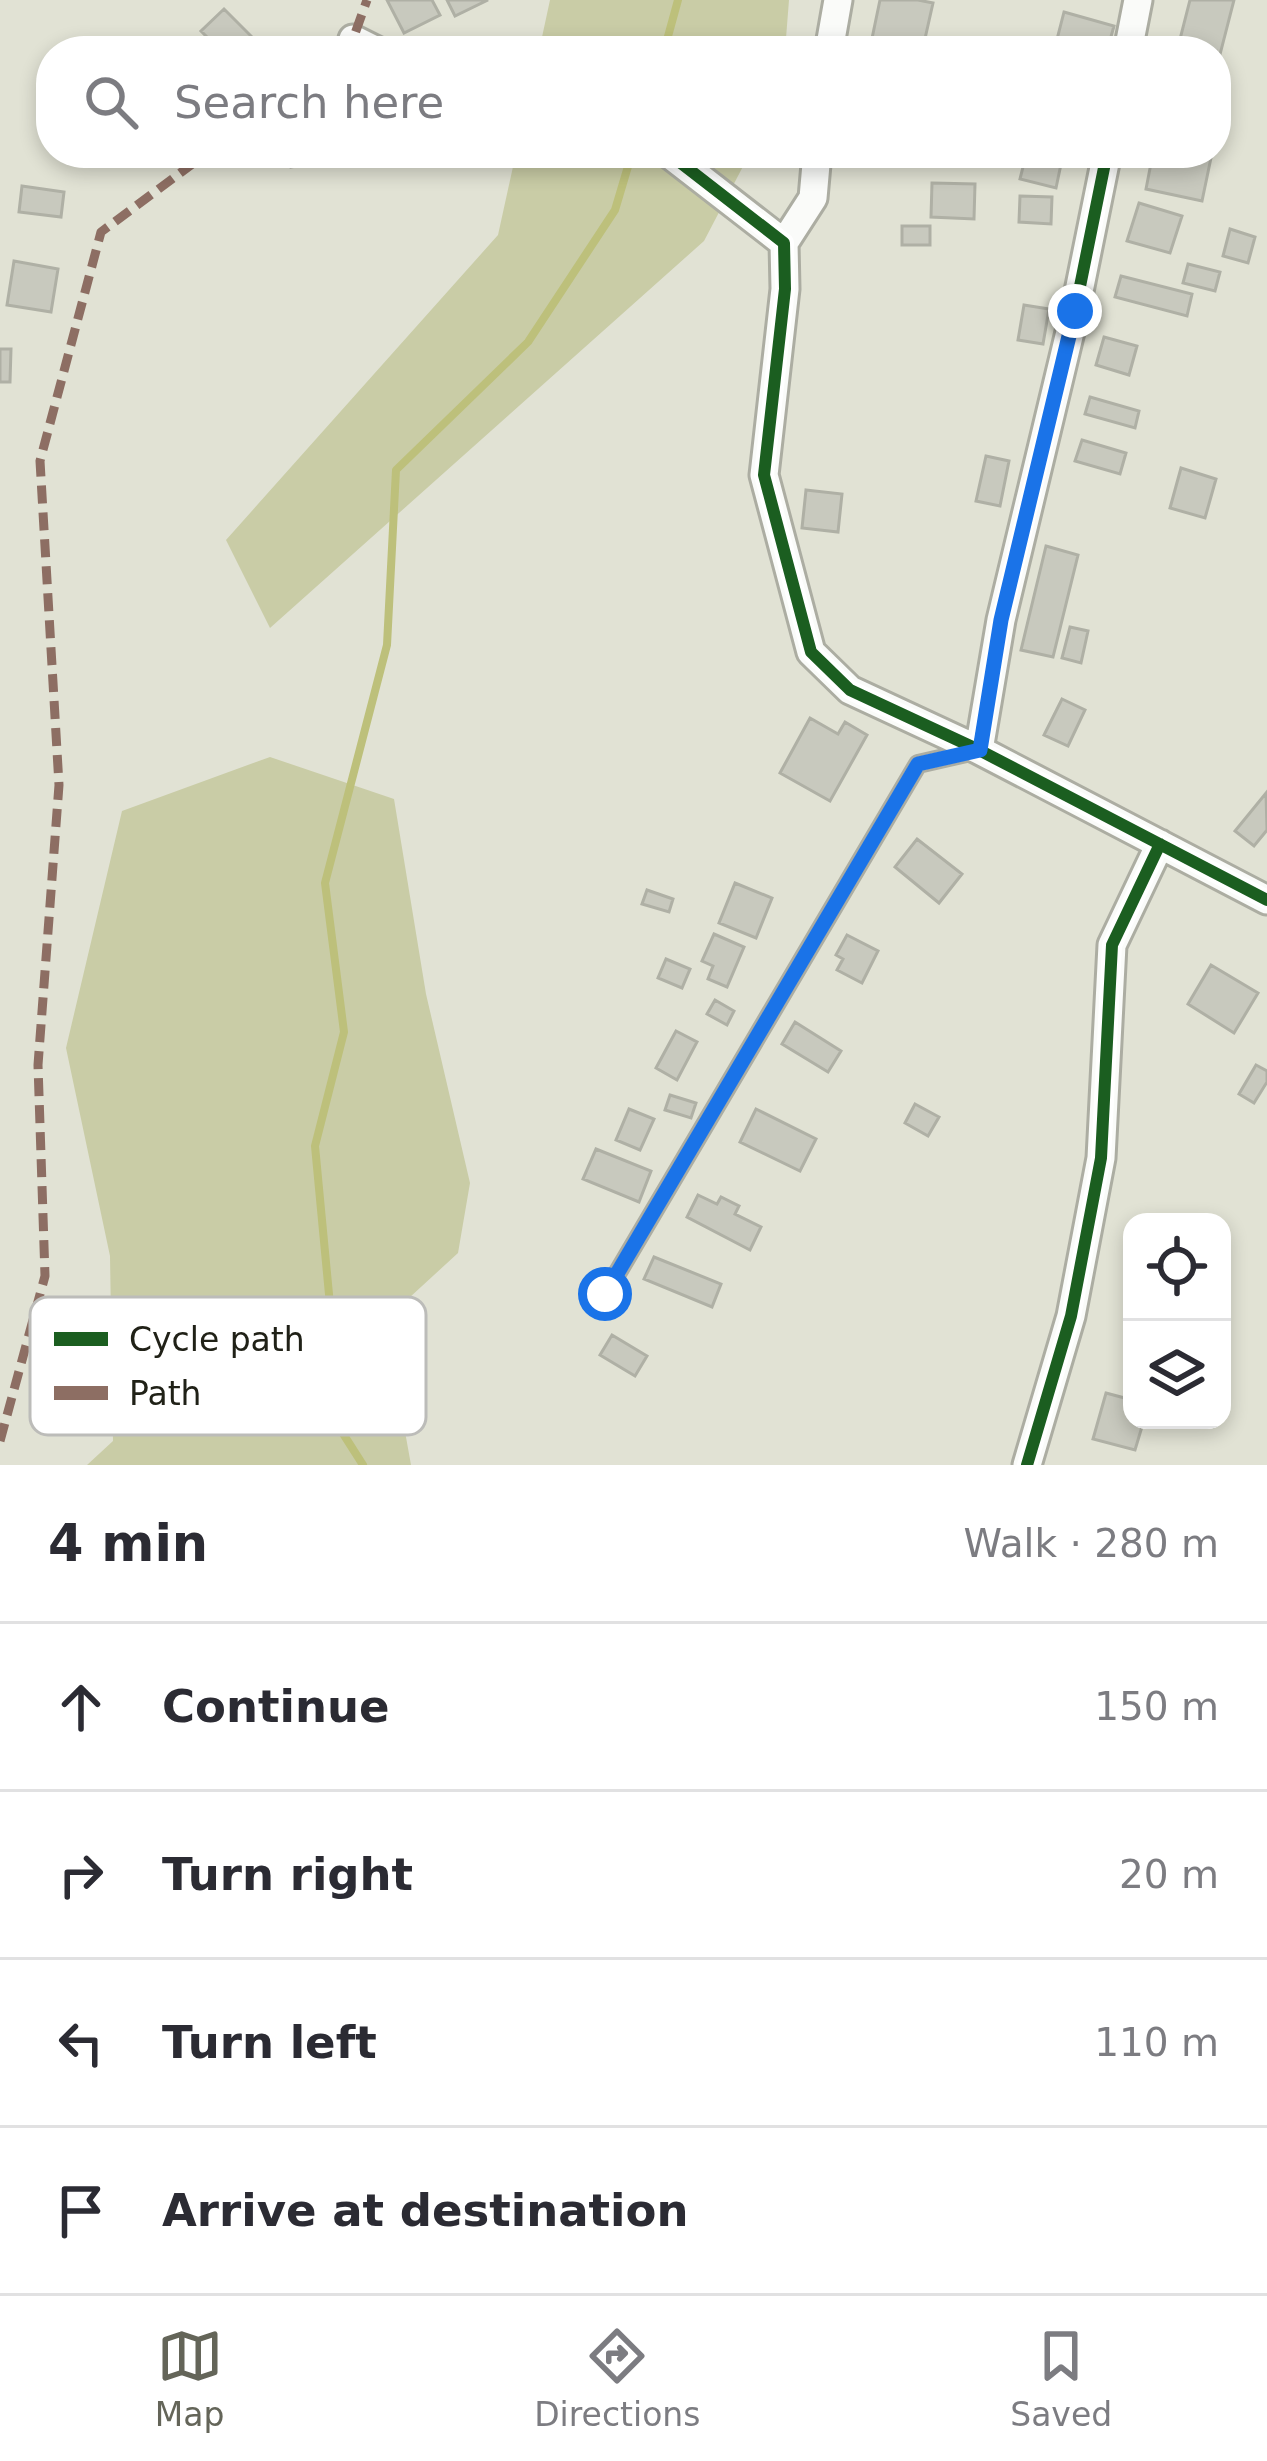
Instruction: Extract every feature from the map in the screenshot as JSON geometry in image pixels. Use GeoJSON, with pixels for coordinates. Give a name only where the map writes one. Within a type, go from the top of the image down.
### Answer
{"type":"FeatureCollection","features":[{"type":"Feature","properties":{"kind":"street"},"geometry":{"type":"LineString","coordinates":[[832,36],[838,0]]}},
{"type":"Feature","properties":{"kind":"street"},"geometry":{"type":"LineString","coordinates":[[1131,36],[1138,0]]}},
{"type":"Feature","properties":{"kind":"street"},"geometry":{"type":"LineString","coordinates":[[687,168],[784,243]]}},
{"type":"Feature","properties":{"kind":"street"},"geometry":{"type":"LineString","coordinates":[[816,168],[813,198],[784,243],[785,289],[764,475],[811,652],[850,690],[980,750],[1267,900]]}},
{"type":"Feature","properties":{"kind":"street"},"geometry":{"type":"LineString","coordinates":[[980,750],[1001,620],[1104,168]]}},
{"type":"Feature","properties":{"kind":"street"},"geometry":{"type":"LineString","coordinates":[[1027,1465],[1071,1316],[1101,1158],[1112,945],[1160,844]]}},
{"type":"Feature","properties":{"kind":"lane"},"geometry":{"type":"LineString","coordinates":[[605,1294],[918,764],[980,750]]}},
{"type":"Feature","properties":{"kind":"green space"},"geometry":{"type":"Polygon","coordinates":[[[550,0],[789,0],[786,36],[542,36],[550,0]]]}},
{"type":"Feature","properties":{"kind":"green space"},"geometry":{"type":"Polygon","coordinates":[[[513,168],[742,168],[704,241],[270,628],[226,540],[498,235],[513,168]]]}},
{"type":"Feature","properties":{"kind":"green space"},"geometry":{"type":"Polygon","coordinates":[[[270,757],[394,799],[426,994],[470,1183],[458,1253],[410,1297],[111,1297],[110,1256],[66,1048],[122,811],[270,757]]]}},
{"type":"Feature","properties":{"kind":"green space"},"geometry":{"type":"Polygon","coordinates":[[[113,1435],[406,1435],[411,1465],[87,1465],[113,1441],[113,1435]]]}},
{"type":"Feature","properties":{"kind":"building"},"geometry":{"type":"Polygon","coordinates":[[[387,0],[432,0],[440,15],[404,33],[387,0]]]}},
{"type":"Feature","properties":{"kind":"building"},"geometry":{"type":"Polygon","coordinates":[[[447,0],[488,0],[455,16],[447,0]]]}},
{"type":"Feature","properties":{"kind":"building"},"geometry":{"type":"Polygon","coordinates":[[[880,0],[933,3],[926,36],[872,36],[880,0]]]}},
{"type":"Feature","properties":{"kind":"building"},"geometry":{"type":"Polygon","coordinates":[[[1190,0],[1234,0],[1225,36],[1181,36],[1190,0]]]}},
{"type":"Feature","properties":{"kind":"building"},"geometry":{"type":"Polygon","coordinates":[[[224,9],[251,36],[206,36],[201,31],[224,9]]]}},
{"type":"Feature","properties":{"kind":"building"},"geometry":{"type":"Polygon","coordinates":[[[1064,12],[1114,26],[1111,36],[1058,36],[1064,12]]]}},
{"type":"Feature","properties":{"kind":"building"},"geometry":{"type":"Polygon","coordinates":[[[1023,168],[1060,168],[1056,188],[1020,179],[1023,168]]]}},
{"type":"Feature","properties":{"kind":"building"},"geometry":{"type":"Polygon","coordinates":[[[1150,168],[1209,168],[1202,201],[1146,189],[1150,168]]]}},
{"type":"Feature","properties":{"kind":"building"},"geometry":{"type":"Polygon","coordinates":[[[932,183],[975,184],[974,219],[931,217],[932,183]]]}},
{"type":"Feature","properties":{"kind":"building"},"geometry":{"type":"Polygon","coordinates":[[[22,186],[64,192],[61,217],[19,212],[22,186]]]}},
{"type":"Feature","properties":{"kind":"building"},"geometry":{"type":"Polygon","coordinates":[[[1020,196],[1052,197],[1051,224],[1019,222],[1020,196]]]}},
{"type":"Feature","properties":{"kind":"building"},"geometry":{"type":"Polygon","coordinates":[[[1139,203],[1182,216],[1170,253],[1127,241],[1139,203]]]}},
{"type":"Feature","properties":{"kind":"building"},"geometry":{"type":"Polygon","coordinates":[[[902,226],[930,226],[930,245],[902,245],[902,226]]]}},
{"type":"Feature","properties":{"kind":"building"},"geometry":{"type":"Polygon","coordinates":[[[1230,229],[1255,237],[1248,263],[1223,256],[1230,229]]]}},
{"type":"Feature","properties":{"kind":"building"},"geometry":{"type":"Polygon","coordinates":[[[14,261],[58,269],[51,312],[7,305],[14,261]]]}},
{"type":"Feature","properties":{"kind":"building"},"geometry":{"type":"Polygon","coordinates":[[[1188,264],[1220,272],[1215,291],[1183,283],[1188,264]]]}},
{"type":"Feature","properties":{"kind":"building"},"geometry":{"type":"Polygon","coordinates":[[[1121,276],[1192,294],[1187,316],[1115,297],[1121,276]]]}},
{"type":"Feature","properties":{"kind":"building"},"geometry":{"type":"Polygon","coordinates":[[[1024,305],[1049,309],[1043,344],[1018,340],[1024,305]]]}},
{"type":"Feature","properties":{"kind":"building"},"geometry":{"type":"Polygon","coordinates":[[[1104,337],[1137,346],[1129,375],[1096,365],[1104,337]]]}},
{"type":"Feature","properties":{"kind":"building"},"geometry":{"type":"Polygon","coordinates":[[[0,349],[11,349],[10,382],[0,382],[0,349]]]}},
{"type":"Feature","properties":{"kind":"building"},"geometry":{"type":"Polygon","coordinates":[[[1090,397],[1139,411],[1135,428],[1085,414],[1090,397]]]}},
{"type":"Feature","properties":{"kind":"building"},"geometry":{"type":"Polygon","coordinates":[[[1082,440],[1126,453],[1120,474],[1075,461],[1082,440]]]}},
{"type":"Feature","properties":{"kind":"building"},"geometry":{"type":"Polygon","coordinates":[[[986,456],[1009,461],[1000,506],[976,501],[986,456]]]}},
{"type":"Feature","properties":{"kind":"building"},"geometry":{"type":"Polygon","coordinates":[[[1181,468],[1216,479],[1205,518],[1170,508],[1181,468]]]}},
{"type":"Feature","properties":{"kind":"building"},"geometry":{"type":"Polygon","coordinates":[[[806,490],[842,494],[838,532],[802,528],[806,490]]]}},
{"type":"Feature","properties":{"kind":"building"},"geometry":{"type":"Polygon","coordinates":[[[1046,546],[1078,555],[1053,657],[1021,650],[1046,546]]]}},
{"type":"Feature","properties":{"kind":"building"},"geometry":{"type":"Polygon","coordinates":[[[1070,627],[1088,631],[1081,663],[1062,658],[1070,627]]]}},
{"type":"Feature","properties":{"kind":"building"},"geometry":{"type":"Polygon","coordinates":[[[1062,699],[1085,710],[1068,746],[1044,735],[1062,699]]]}},
{"type":"Feature","properties":{"kind":"building"},"geometry":{"type":"Polygon","coordinates":[[[810,718],[838,734],[845,722],[867,735],[830,801],[780,773],[810,718]]]}},
{"type":"Feature","properties":{"kind":"building"},"geometry":{"type":"Polygon","coordinates":[[[1266,793],[1267,830],[1254,846],[1235,831],[1266,793]]]}},
{"type":"Feature","properties":{"kind":"building"},"geometry":{"type":"Polygon","coordinates":[[[917,839],[962,874],[939,903],[895,867],[917,839]]]}},
{"type":"Feature","properties":{"kind":"building"},"geometry":{"type":"Polygon","coordinates":[[[735,883],[772,898],[756,938],[719,923],[735,883]]]}},
{"type":"Feature","properties":{"kind":"building"},"geometry":{"type":"Polygon","coordinates":[[[647,890],[673,899],[669,912],[642,904],[647,890]]]}},
{"type":"Feature","properties":{"kind":"building"},"geometry":{"type":"Polygon","coordinates":[[[714,934],[744,947],[727,987],[708,979],[713,966],[702,961],[714,934]]]}},
{"type":"Feature","properties":{"kind":"building"},"geometry":{"type":"Polygon","coordinates":[[[847,935],[878,951],[862,983],[837,970],[843,959],[836,955],[847,935]]]}},
{"type":"Feature","properties":{"kind":"building"},"geometry":{"type":"Polygon","coordinates":[[[666,959],[690,969],[682,988],[658,978],[666,959]]]}},
{"type":"Feature","properties":{"kind":"building"},"geometry":{"type":"Polygon","coordinates":[[[1211,965],[1258,993],[1234,1033],[1188,1004],[1211,965]]]}},
{"type":"Feature","properties":{"kind":"building"},"geometry":{"type":"Polygon","coordinates":[[[715,1000],[734,1011],[727,1025],[707,1014],[715,1000]]]}},
{"type":"Feature","properties":{"kind":"building"},"geometry":{"type":"Polygon","coordinates":[[[795,1022],[841,1051],[828,1072],[782,1044],[795,1022]]]}},
{"type":"Feature","properties":{"kind":"building"},"geometry":{"type":"Polygon","coordinates":[[[676,1031],[697,1042],[677,1080],[656,1068],[676,1031]]]}},
{"type":"Feature","properties":{"kind":"building"},"geometry":{"type":"Polygon","coordinates":[[[1256,1065],[1267,1071],[1267,1082],[1254,1103],[1239,1094],[1256,1065]]]}},
{"type":"Feature","properties":{"kind":"building"},"geometry":{"type":"Polygon","coordinates":[[[670,1095],[696,1103],[691,1118],[665,1110],[670,1095]]]}},
{"type":"Feature","properties":{"kind":"building"},"geometry":{"type":"Polygon","coordinates":[[[915,1104],[939,1117],[928,1136],[905,1123],[915,1104]]]}},
{"type":"Feature","properties":{"kind":"building"},"geometry":{"type":"Polygon","coordinates":[[[629,1109],[654,1119],[640,1150],[616,1140],[629,1109]]]}},
{"type":"Feature","properties":{"kind":"building"},"geometry":{"type":"Polygon","coordinates":[[[756,1109],[816,1139],[800,1171],[740,1142],[756,1109]]]}},
{"type":"Feature","properties":{"kind":"building"},"geometry":{"type":"Polygon","coordinates":[[[596,1149],[651,1171],[639,1202],[583,1179],[596,1149]]]}},
{"type":"Feature","properties":{"kind":"building"},"geometry":{"type":"Polygon","coordinates":[[[698,1195],[717,1204],[721,1197],[739,1206],[735,1214],[761,1227],[750,1250],[687,1217],[698,1195]]]}},
{"type":"Feature","properties":{"kind":"building"},"geometry":{"type":"Polygon","coordinates":[[[654,1257],[721,1284],[712,1307],[644,1279],[654,1257]]]}},
{"type":"Feature","properties":{"kind":"building"},"geometry":{"type":"Polygon","coordinates":[[[612,1335],[647,1356],[635,1376],[600,1355],[612,1335]]]}},
{"type":"Feature","properties":{"kind":"building"},"geometry":{"type":"Polygon","coordinates":[[[1106,1393],[1123,1398],[1123,1429],[1141,1429],[1135,1450],[1093,1439],[1106,1393]]]}},
{"type":"Feature","properties":{"kind":"waterway"},"geometry":{"type":"LineString","coordinates":[[668,36],[678,0]]}},
{"type":"Feature","properties":{"kind":"waterway"},"geometry":{"type":"LineString","coordinates":[[329,1297],[315,1146],[344,1032],[325,883],[387,645],[396,470],[528,342],[615,210],[628,168]]}},
{"type":"Feature","properties":{"kind":"waterway"},"geometry":{"type":"LineString","coordinates":[[344,1435],[363,1465]]}},
{"type":"Feature","properties":{"kind":"marked path"},"geometry":{"type":"LineString","coordinates":[[354,36],[367,0]]}},
{"type":"Feature","properties":{"kind":"marked path"},"geometry":{"type":"LineString","coordinates":[[39,1297],[45,1276],[38,1065],[59,785],[40,461],[101,232],[187,168]]}},
{"type":"Feature","properties":{"kind":"marked path"},"geometry":{"type":"LineString","coordinates":[[0,1441],[30,1331]]}},
{"type":"Feature","properties":{"kind":"cycle path"},"geometry":{"type":"LineString","coordinates":[[687,168],[784,243],[785,289],[764,475],[811,652],[850,690],[979,750],[1267,900]]}},
{"type":"Feature","properties":{"kind":"cycle path"},"geometry":{"type":"LineString","coordinates":[[979,750],[1001,620],[1104,168]]}},
{"type":"Feature","properties":{"kind":"cycle path"},"geometry":{"type":"LineString","coordinates":[[1027,1465],[1071,1316],[1101,1158],[1112,945],[1160,844]]}},
{"type":"Feature","properties":{"kind":"route"},"geometry":{"type":"LineString","coordinates":[[605,1294],[918,764],[980,750],[1001,620],[1075,311]]}}]}
